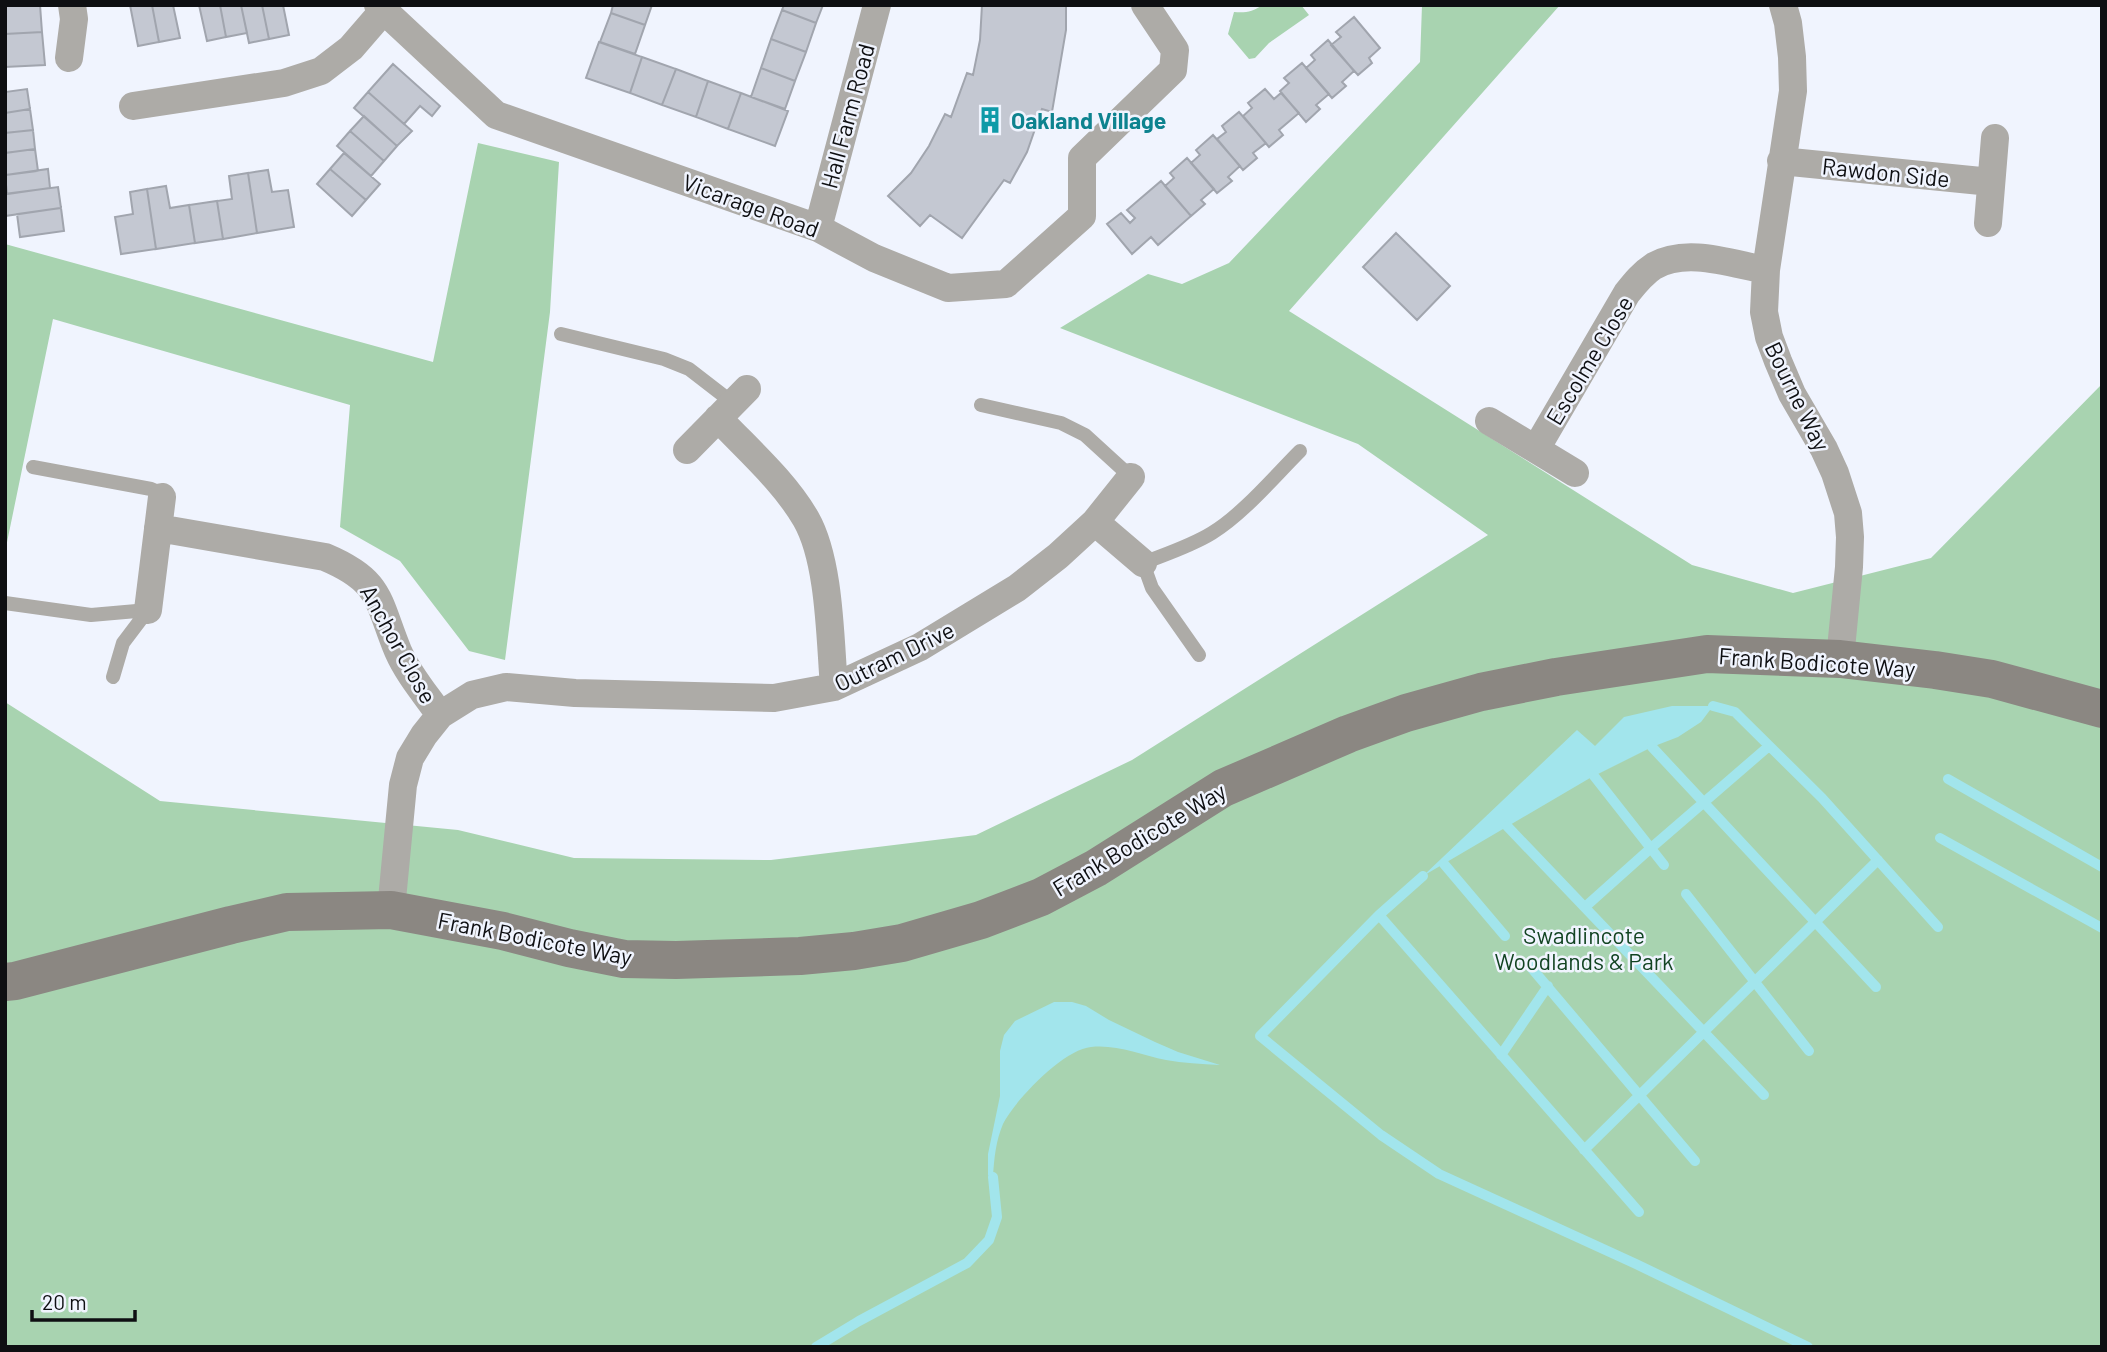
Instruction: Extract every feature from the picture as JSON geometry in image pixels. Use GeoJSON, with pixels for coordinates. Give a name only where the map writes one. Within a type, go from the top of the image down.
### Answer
{"type":"FeatureCollection","features":[{"type":"Feature","properties":{"kind":"street"},"geometry":{"type":"LineString","coordinates":[[69,58],[74,19],[72,5]]}},
{"type":"Feature","properties":{"kind":"street","name":"Hall Farm Road"},"geometry":{"type":"LineString","coordinates":[[818,228],[877,5]]}},
{"type":"Feature","properties":{"kind":"street","name":"Vicarage Road"},"geometry":{"type":"LineString","coordinates":[[381,8],[496,116],[818,228],[874,258],[948,288],[1006,284],[1082,216],[1082,158],[1173,70],[1175,50],[1146,5]]}},
{"type":"Feature","properties":{"kind":"street","name":"Bourne Way"},"geometry":{"type":"LineString","coordinates":[[1783,5],[1790,46],[1793,91],[1766,270],[1764,312],[1769,337],[1792,394],[1835,472],[1848,513],[1849,567],[1840,659]]}},
{"type":"Feature","properties":{"kind":"street"},"geometry":{"type":"LineString","coordinates":[[132,106],[284,83],[321,71],[351,48],[381,8]]}},
{"type":"Feature","properties":{"kind":"street"},"geometry":{"type":"LineString","coordinates":[[1988,223],[1995,138]]}},
{"type":"Feature","properties":{"kind":"street","name":"Rawdon Side"},"geometry":{"type":"LineString","coordinates":[[1781,161],[1991,182]]}},
{"type":"Feature","properties":{"kind":"street","name":"Escolme Close"},"geometry":{"type":"LineString","coordinates":[[1536,449],[1628,293],[1640,278],[1655,266],[1693,257],[1766,270]]}},
{"type":"Feature","properties":{"kind":"street"},"geometry":{"type":"LineString","coordinates":[[687,450],[732,403],[783,487],[807,520],[818,548],[825,586],[834,687]]}},
{"type":"Feature","properties":{"kind":"street","name":"Escolme Close"},"geometry":{"type":"LineString","coordinates":[[1489,421],[1575,472]]}},
{"type":"Feature","properties":{"kind":"street","name":"Outram Drive"},"geometry":{"type":"LineString","coordinates":[[440,715],[472,695],[506,687],[575,693],[774,698],[834,687],[920,647],[1017,588],[1095,522],[1131,477]]}},
{"type":"Feature","properties":{"kind":"street"},"geometry":{"type":"LineString","coordinates":[[148,610],[162,498]]}},
{"type":"Feature","properties":{"kind":"street"},"geometry":{"type":"LineString","coordinates":[[1095,522],[1143,563]]}},
{"type":"Feature","properties":{"kind":"street","name":"Anchor Close"},"geometry":{"type":"LineString","coordinates":[[158,528],[325,557],[344,565],[370,585],[379,599],[398,652],[440,715],[410,758],[403,785],[391,910]]}},
{"type":"Feature","properties":{"kind":"street","name":"Frank Bodicote Way"},"geometry":{"type":"LineString","coordinates":[[5,982],[287,912],[391,910],[503,931],[624,959],[800,956],[902,943],[968,924],[1041,897],[1107,862],[1223,788],[1336,739],[1406,713],[1481,692],[1544,679],[1707,654],[1840,659],[1993,678],[2102,709]]}},
{"type":"Feature","properties":{"kind":"lane"},"geometry":{"type":"LineString","coordinates":[[561,334],[664,359],[689,369],[732,403]]}},
{"type":"Feature","properties":{"kind":"lane"},"geometry":{"type":"LineString","coordinates":[[981,405],[1061,423],[1085,435],[1131,477]]}},
{"type":"Feature","properties":{"kind":"lane"},"geometry":{"type":"LineString","coordinates":[[1199,655],[1152,588],[1143,563],[1195,542],[1214,531],[1235,515],[1300,451]]}},
{"type":"Feature","properties":{"kind":"lane"},"geometry":{"type":"LineString","coordinates":[[33,467],[151,489],[158,492],[162,498]]}},
{"type":"Feature","properties":{"kind":"lane"},"geometry":{"type":"LineString","coordinates":[[5,603],[91,615],[148,610]]}},
{"type":"Feature","properties":{"kind":"lane"},"geometry":{"type":"LineString","coordinates":[[113,677],[123,643],[148,610]]}},
{"type":"Feature","properties":{"kind":"green space"},"geometry":{"type":"Polygon","coordinates":[[[1262,5],[1301,5],[1309,15],[1269,43],[1255,58],[1249,59],[1228,34],[1234,12],[1249,11],[1262,5]]]}},
{"type":"Feature","properties":{"kind":"green space","name":"Swadlincote Woodlands & Park"},"geometry":{"type":"Polygon","coordinates":[[[1422,5],[1560,5],[1289,311],[1692,565],[1793,593],[1931,558],[2102,384],[2102,1347],[5,1347],[5,702],[160,801],[458,830],[574,858],[771,860],[976,835],[1132,760],[1488,535],[1358,444],[1060,328],[1148,274],[1182,284],[1229,263],[1420,62],[1422,5]]]}},
{"type":"Feature","properties":{"kind":"green space"},"geometry":{"type":"Polygon","coordinates":[[[478,143],[559,162],[550,312],[505,660],[469,651],[400,561],[340,527],[350,405],[53,319],[5,552],[5,244],[433,362],[478,143]]]}},
{"type":"Feature","properties":{"kind":"water"},"geometry":{"type":"Polygon","coordinates":[[[1672,706],[1713,706],[1701,722],[1678,737],[1590,778],[1423,876],[1577,730],[1595,746],[1624,717],[1672,706]]]}},
{"type":"Feature","properties":{"kind":"water"},"geometry":{"type":"Polygon","coordinates":[[[1054,1002],[1072,1002],[1086,1006],[1155,1042],[1220,1065],[1166,1060],[1110,1047],[1080,1050],[1041,1077],[1009,1114],[999,1136],[993,1177],[988,1175],[988,1154],[1000,1096],[1000,1051],[1004,1035],[1015,1021],[1054,1002]]]}},
{"type":"Feature","properties":{"kind":"building"},"geometry":{"type":"Polygon","coordinates":[[[5,5],[40,5],[42,32],[5,34],[5,5]]]}},
{"type":"Feature","properties":{"kind":"building"},"geometry":{"type":"Polygon","coordinates":[[[130,5],[152,5],[159,42],[138,46],[130,5]]]}},
{"type":"Feature","properties":{"kind":"building"},"geometry":{"type":"Polygon","coordinates":[[[152,5],[173,5],[180,38],[159,42],[152,5]]]}},
{"type":"Feature","properties":{"kind":"building"},"geometry":{"type":"Polygon","coordinates":[[[199,5],[220,5],[226,37],[207,41],[199,5]]]}},
{"type":"Feature","properties":{"kind":"building"},"geometry":{"type":"Polygon","coordinates":[[[220,5],[241,5],[247,33],[226,37],[220,5]]]}},
{"type":"Feature","properties":{"kind":"building"},"geometry":{"type":"Polygon","coordinates":[[[241,5],[262,5],[269,39],[249,43],[241,5]]]}},
{"type":"Feature","properties":{"kind":"building"},"geometry":{"type":"Polygon","coordinates":[[[262,5],[283,5],[289,35],[269,39],[262,5]]]}},
{"type":"Feature","properties":{"kind":"building"},"geometry":{"type":"Polygon","coordinates":[[[613,5],[652,5],[645,25],[611,13],[613,5]]]}},
{"type":"Feature","properties":{"kind":"building"},"geometry":{"type":"Polygon","coordinates":[[[784,5],[823,5],[816,23],[782,10],[784,5]]]}},
{"type":"Feature","properties":{"kind":"building","name":"Oakland Village"},"geometry":{"type":"Polygon","coordinates":[[[982,5],[1066,5],[1066,30],[1052,112],[1042,109],[1027,152],[1010,183],[1004,180],[962,238],[930,215],[920,226],[888,196],[911,173],[929,146],[945,114],[951,117],[967,73],[973,75],[980,40],[982,5]]]}},
{"type":"Feature","properties":{"kind":"building"},"geometry":{"type":"Polygon","coordinates":[[[782,10],[816,23],[806,52],[771,39],[782,10]]]}},
{"type":"Feature","properties":{"kind":"building"},"geometry":{"type":"Polygon","coordinates":[[[611,13],[645,25],[635,54],[600,42],[611,13]]]}},
{"type":"Feature","properties":{"kind":"building"},"geometry":{"type":"Polygon","coordinates":[[[1354,17],[1380,48],[1369,58],[1372,63],[1358,75],[1331,45],[1341,37],[1336,32],[1354,17]]]}},
{"type":"Feature","properties":{"kind":"building"},"geometry":{"type":"Polygon","coordinates":[[[42,32],[45,65],[5,67],[5,34],[42,32]]]}},
{"type":"Feature","properties":{"kind":"building"},"geometry":{"type":"Polygon","coordinates":[[[771,39],[806,52],[795,81],[761,68],[771,39]]]}},
{"type":"Feature","properties":{"kind":"building"},"geometry":{"type":"Polygon","coordinates":[[[1328,40],[1354,71],[1342,82],[1346,86],[1332,98],[1306,68],[1315,60],[1311,55],[1328,40]]]}},
{"type":"Feature","properties":{"kind":"building"},"geometry":{"type":"Polygon","coordinates":[[[599,42],[642,57],[630,93],[586,78],[599,42]]]}},
{"type":"Feature","properties":{"kind":"building"},"geometry":{"type":"Polygon","coordinates":[[[642,57],[676,69],[662,105],[630,93],[642,57]]]}},
{"type":"Feature","properties":{"kind":"building"},"geometry":{"type":"Polygon","coordinates":[[[1302,63],[1329,94],[1316,105],[1320,109],[1306,122],[1280,91],[1289,83],[1284,78],[1302,63]]]}},
{"type":"Feature","properties":{"kind":"building"},"geometry":{"type":"Polygon","coordinates":[[[393,64],[440,106],[432,116],[420,106],[404,124],[368,92],[393,64]]]}},
{"type":"Feature","properties":{"kind":"building"},"geometry":{"type":"Polygon","coordinates":[[[761,68],[795,81],[785,109],[751,97],[761,68]]]}},
{"type":"Feature","properties":{"kind":"building"},"geometry":{"type":"Polygon","coordinates":[[[676,69],[708,81],[696,117],[662,105],[676,69]]]}},
{"type":"Feature","properties":{"kind":"building"},"geometry":{"type":"Polygon","coordinates":[[[708,81],[741,93],[728,129],[696,117],[708,81]]]}},
{"type":"Feature","properties":{"kind":"building"},"geometry":{"type":"Polygon","coordinates":[[[27,89],[30,109],[5,113],[5,92],[27,89]]]}},
{"type":"Feature","properties":{"kind":"building"},"geometry":{"type":"Polygon","coordinates":[[[1265,89],[1274,99],[1281,93],[1299,113],[1279,130],[1283,135],[1269,147],[1243,116],[1252,108],[1248,103],[1265,89]]]}},
{"type":"Feature","properties":{"kind":"building"},"geometry":{"type":"Polygon","coordinates":[[[368,92],[412,131],[397,146],[354,108],[368,92]]]}},
{"type":"Feature","properties":{"kind":"building"},"geometry":{"type":"Polygon","coordinates":[[[741,93],[788,111],[775,146],[728,129],[741,93]]]}},
{"type":"Feature","properties":{"kind":"building"},"geometry":{"type":"Polygon","coordinates":[[[30,109],[33,130],[5,133],[5,113],[30,109]]]}},
{"type":"Feature","properties":{"kind":"building"},"geometry":{"type":"Polygon","coordinates":[[[1239,112],[1266,143],[1253,153],[1257,158],[1243,170],[1217,139],[1226,132],[1222,126],[1239,112]]]}},
{"type":"Feature","properties":{"kind":"building"},"geometry":{"type":"Polygon","coordinates":[[[364,116],[397,146],[384,161],[350,131],[364,116]]]}},
{"type":"Feature","properties":{"kind":"building"},"geometry":{"type":"Polygon","coordinates":[[[33,130],[35,149],[5,153],[5,133],[33,130]]]}},
{"type":"Feature","properties":{"kind":"building"},"geometry":{"type":"Polygon","coordinates":[[[350,131],[384,161],[371,176],[337,146],[350,131]]]}},
{"type":"Feature","properties":{"kind":"building"},"geometry":{"type":"Polygon","coordinates":[[[1213,135],[1240,166],[1228,177],[1232,181],[1217,193],[1191,163],[1200,155],[1196,150],[1213,135]]]}},
{"type":"Feature","properties":{"kind":"building"},"geometry":{"type":"Polygon","coordinates":[[[35,149],[38,171],[5,175],[5,153],[35,149]]]}},
{"type":"Feature","properties":{"kind":"building"},"geometry":{"type":"Polygon","coordinates":[[[344,153],[380,184],[366,200],[330,169],[344,153]]]}},
{"type":"Feature","properties":{"kind":"building"},"geometry":{"type":"Polygon","coordinates":[[[1187,158],[1214,189],[1201,200],[1205,204],[1191,216],[1165,186],[1174,178],[1170,173],[1187,158]]]}},
{"type":"Feature","properties":{"kind":"building"},"geometry":{"type":"Polygon","coordinates":[[[48,169],[50,188],[7,194],[5,175],[48,169]]]}},
{"type":"Feature","properties":{"kind":"building"},"geometry":{"type":"Polygon","coordinates":[[[330,169],[366,200],[352,216],[317,184],[330,169]]]}},
{"type":"Feature","properties":{"kind":"building"},"geometry":{"type":"Polygon","coordinates":[[[268,170],[272,192],[288,190],[294,227],[257,233],[248,173],[268,170]]]}},
{"type":"Feature","properties":{"kind":"building"},"geometry":{"type":"Polygon","coordinates":[[[248,173],[257,233],[223,239],[217,201],[232,199],[229,176],[248,173]]]}},
{"type":"Feature","properties":{"kind":"building"},"geometry":{"type":"Polygon","coordinates":[[[1161,181],[1191,216],[1158,245],[1151,237],[1132,254],[1107,224],[1121,213],[1130,223],[1135,218],[1127,210],[1161,181]]]}},
{"type":"Feature","properties":{"kind":"building"},"geometry":{"type":"Polygon","coordinates":[[[166,186],[170,208],[189,205],[195,243],[156,249],[147,189],[166,186]]]}},
{"type":"Feature","properties":{"kind":"building"},"geometry":{"type":"Polygon","coordinates":[[[58,187],[61,208],[5,216],[5,194],[58,187]]]}},
{"type":"Feature","properties":{"kind":"building"},"geometry":{"type":"Polygon","coordinates":[[[147,189],[156,249],[121,254],[115,217],[133,214],[130,192],[147,189]]]}},
{"type":"Feature","properties":{"kind":"building"},"geometry":{"type":"Polygon","coordinates":[[[217,201],[223,239],[195,243],[189,205],[217,201]]]}},
{"type":"Feature","properties":{"kind":"building"},"geometry":{"type":"Polygon","coordinates":[[[61,208],[64,231],[20,237],[17,214],[61,208]]]}},
{"type":"Feature","properties":{"kind":"building"},"geometry":{"type":"Polygon","coordinates":[[[1396,233],[1450,286],[1417,320],[1363,267],[1396,233]]]}},
{"type":"Feature","properties":{"kind":"waterway"},"geometry":{"type":"LineString","coordinates":[[1713,706],[1735,712],[1822,798],[1938,927]]}},
{"type":"Feature","properties":{"kind":"waterway"},"geometry":{"type":"LineString","coordinates":[[1585,907],[1769,746]]}},
{"type":"Feature","properties":{"kind":"waterway"},"geometry":{"type":"LineString","coordinates":[[1652,747],[1876,987]]}},
{"type":"Feature","properties":{"kind":"waterway"},"geometry":{"type":"LineString","coordinates":[[1594,776],[1664,865]]}},
{"type":"Feature","properties":{"kind":"waterway"},"geometry":{"type":"LineString","coordinates":[[1948,779],[2102,867]]}},
{"type":"Feature","properties":{"kind":"waterway"},"geometry":{"type":"LineString","coordinates":[[1507,826],[1764,1095]]}},
{"type":"Feature","properties":{"kind":"waterway"},"geometry":{"type":"LineString","coordinates":[[1940,838],[2102,928]]}},
{"type":"Feature","properties":{"kind":"waterway"},"geometry":{"type":"LineString","coordinates":[[1584,1150],[1878,860]]}},
{"type":"Feature","properties":{"kind":"waterway"},"geometry":{"type":"LineString","coordinates":[[1444,864],[1505,936]]}},
{"type":"Feature","properties":{"kind":"waterway"},"geometry":{"type":"LineString","coordinates":[[1423,876],[1379,915],[1260,1036],[1381,1135],[1439,1174],[1636,1264],[1808,1347]]}},
{"type":"Feature","properties":{"kind":"waterway"},"geometry":{"type":"LineString","coordinates":[[1686,894],[1809,1051]]}},
{"type":"Feature","properties":{"kind":"waterway"},"geometry":{"type":"LineString","coordinates":[[1379,915],[1639,1212]]}},
{"type":"Feature","properties":{"kind":"waterway"},"geometry":{"type":"LineString","coordinates":[[1529,965],[1695,1161]]}},
{"type":"Feature","properties":{"kind":"waterway"},"geometry":{"type":"LineString","coordinates":[[1501,1055],[1548,986]]}},
{"type":"Feature","properties":{"kind":"waterway"},"geometry":{"type":"LineString","coordinates":[[816,1347],[967,1263],[989,1240],[997,1217],[993,1177]]}},
{"type":"Feature","properties":{"kind":"place","name":"Oakland Village"},"geometry":{"type":"Point","coordinates":[990,120]}}]}
